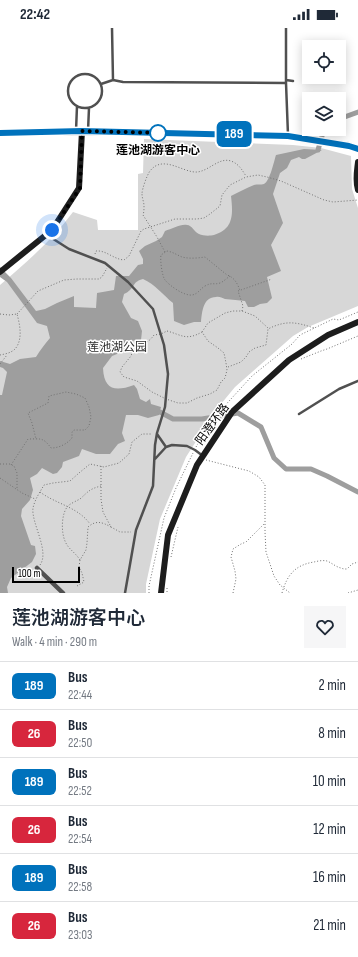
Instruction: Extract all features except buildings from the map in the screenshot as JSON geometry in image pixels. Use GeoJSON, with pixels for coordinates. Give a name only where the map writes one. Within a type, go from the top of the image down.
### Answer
{"type":"FeatureCollection","features":[{"type":"Feature","properties":{"kind":"street"},"geometry":{"type":"LineString","coordinates":[[0,272],[52,230],[80,188],[82,131]]}},
{"type":"Feature","properties":{"kind":"street"},"geometry":{"type":"LineString","coordinates":[[0,133],[82,131],[288,136],[330,142],[358,149]]}},
{"type":"Feature","properties":{"kind":"street"},"geometry":{"type":"LineString","coordinates":[[358,162],[358,190]]}},
{"type":"Feature","properties":{"kind":"street","name":"阳澄环路"},"geometry":{"type":"LineString","coordinates":[[161,593],[168,535],[197,465],[232,412],[289,360],[328,335],[358,322]]}},
{"type":"Feature","properties":{"kind":"street"},"geometry":{"type":"LineString","coordinates":[[37,568],[63,593]]}},
{"type":"Feature","properties":{"kind":"lane"},"geometry":{"type":"LineString","coordinates":[[112,28],[113,80]]}},
{"type":"Feature","properties":{"kind":"lane"},"geometry":{"type":"LineString","coordinates":[[286,28],[288,136]]}},
{"type":"Feature","properties":{"kind":"lane"},"geometry":{"type":"LineString","coordinates":[[83,73],[93,75],[101,84],[102,90],[99,101],[89,108],[77,106],[72,103],[69,98],[68,87],[73,78],[78,75],[83,73]]}},
{"type":"Feature","properties":{"kind":"lane"},"geometry":{"type":"LineString","coordinates":[[101,84],[113,80],[123,82],[293,81]]}},
{"type":"Feature","properties":{"kind":"lane"},"geometry":{"type":"LineString","coordinates":[[77,106],[82,131]]}},
{"type":"Feature","properties":{"kind":"lane"},"geometry":{"type":"LineString","coordinates":[[82,131],[89,108]]}},
{"type":"Feature","properties":{"kind":"lane"},"geometry":{"type":"LineString","coordinates":[[47,235],[69,249],[105,263],[128,282],[153,309],[164,345],[168,374],[166,407],[157,433],[155,445],[153,486],[136,530],[125,593]]}},
{"type":"Feature","properties":{"kind":"lane"},"geometry":{"type":"LineString","coordinates":[[299,414],[339,389],[358,381]]}},
{"type":"Feature","properties":{"kind":"lane"},"geometry":{"type":"LineString","coordinates":[[157,433],[166,447]]}},
{"type":"Feature","properties":{"kind":"lane"},"geometry":{"type":"LineString","coordinates":[[155,460],[166,447],[172,445],[187,446],[203,456]]}},
{"type":"Feature","properties":{"kind":"path"},"geometry":{"type":"LineString","coordinates":[[165,252],[143,215],[144,208],[142,193],[150,170],[156,166],[171,164],[189,171],[197,172],[222,161],[231,161],[239,165],[246,177]]}},
{"type":"Feature","properties":{"kind":"path"},"geometry":{"type":"LineString","coordinates":[[93,259],[96,251],[102,251],[118,260],[124,260],[129,256],[140,231],[144,228],[175,219],[204,218],[220,206],[222,195],[230,185],[246,177],[258,175],[267,176],[324,200],[333,202],[358,200]]}},
{"type":"Feature","properties":{"kind":"path"},"geometry":{"type":"LineString","coordinates":[[230,276],[219,283],[211,283],[193,295],[187,295],[179,291],[164,279],[160,260],[161,256],[167,251],[190,258],[205,257],[230,276],[237,283],[243,306],[242,311]]}},
{"type":"Feature","properties":{"kind":"path"},"geometry":{"type":"LineString","coordinates":[[0,314],[17,314],[38,291],[64,280],[99,279],[109,266]]}},
{"type":"Feature","properties":{"kind":"path"},"geometry":{"type":"LineString","coordinates":[[240,291],[272,279]]}},
{"type":"Feature","properties":{"kind":"path"},"geometry":{"type":"LineString","coordinates":[[202,332],[208,341],[224,353],[227,367],[225,378],[217,390],[210,394],[187,403],[178,402],[166,399],[152,392],[137,381],[124,377],[120,372],[131,356],[135,344],[140,345],[147,343],[154,335],[167,331],[181,336],[190,337],[197,335],[202,332],[208,323],[221,315],[233,311],[242,311],[255,316],[268,329]]}},
{"type":"Feature","properties":{"kind":"path"},"geometry":{"type":"LineString","coordinates":[[149,593],[164,518],[176,488],[207,428],[220,411],[252,376],[292,344],[300,335],[333,319],[339,320],[358,312]]}},
{"type":"Feature","properties":{"kind":"path"},"geometry":{"type":"LineString","coordinates":[[0,364],[8,354],[15,349],[19,342],[20,325],[17,314]]}},
{"type":"Feature","properties":{"kind":"path"},"geometry":{"type":"LineString","coordinates":[[268,329],[277,325],[289,323],[314,328]]}},
{"type":"Feature","properties":{"kind":"path"},"geometry":{"type":"LineString","coordinates":[[227,367],[241,362],[249,352],[266,344],[268,329]]}},
{"type":"Feature","properties":{"kind":"path"},"geometry":{"type":"LineString","coordinates":[[299,360],[358,336]]}},
{"type":"Feature","properties":{"kind":"path"},"geometry":{"type":"LineString","coordinates":[[0,355],[8,354]]}},
{"type":"Feature","properties":{"kind":"path"},"geometry":{"type":"LineString","coordinates":[[12,465],[28,439],[36,439],[42,439],[46,441],[51,448],[57,448],[70,441],[74,430],[85,430],[89,426],[91,417],[85,398],[66,392],[49,396],[48,403],[28,413],[36,439]]}},
{"type":"Feature","properties":{"kind":"path"},"geometry":{"type":"LineString","coordinates":[[37,568],[42,563],[42,550],[40,536],[33,512],[36,500],[44,486],[53,483],[70,481],[90,464],[104,467],[119,463],[129,454],[132,442],[142,434],[157,433]]}},
{"type":"Feature","properties":{"kind":"path"},"geometry":{"type":"LineString","coordinates":[[203,456],[207,460],[249,471],[259,477],[265,485],[266,522],[264,532],[266,552],[274,576],[280,585],[290,593]]}},
{"type":"Feature","properties":{"kind":"path"},"geometry":{"type":"LineString","coordinates":[[0,464],[14,466],[17,473],[17,490]]}},
{"type":"Feature","properties":{"kind":"path"},"geometry":{"type":"LineString","coordinates":[[101,466],[101,499],[103,512],[111,526]]}},
{"type":"Feature","properties":{"kind":"path"},"geometry":{"type":"LineString","coordinates":[[0,478],[17,490],[36,500]]}},
{"type":"Feature","properties":{"kind":"path"},"geometry":{"type":"LineString","coordinates":[[80,560],[64,540],[62,526],[63,515],[68,506],[78,500],[87,491],[101,486]]}},
{"type":"Feature","properties":{"kind":"path"},"geometry":{"type":"LineString","coordinates":[[40,492],[82,515],[90,525]]}},
{"type":"Feature","properties":{"kind":"path"},"geometry":{"type":"LineString","coordinates":[[77,586],[84,582],[79,567],[80,560],[86,550],[88,527],[92,523],[99,522],[111,526],[120,532],[130,532],[136,530]]}},
{"type":"Feature","properties":{"kind":"path"},"geometry":{"type":"LineString","coordinates":[[233,593],[236,579],[231,557],[233,549],[246,542],[266,522]]}},
{"type":"Feature","properties":{"kind":"path"},"geometry":{"type":"LineString","coordinates":[[171,557],[177,528]]}},
{"type":"Feature","properties":{"kind":"path"},"geometry":{"type":"LineString","coordinates":[[282,593],[285,583],[290,575],[297,568],[306,564],[324,561],[332,563],[340,568],[347,569],[352,564],[358,562]]}},
{"type":"Feature","properties":{"kind":"path"},"geometry":{"type":"LineString","coordinates":[[167,587],[167,593]]}},
{"type":"Feature","properties":{"kind":"path"},"geometry":{"type":"LineString","coordinates":[[348,593],[358,590]]}},
{"type":"Feature","properties":{"kind":"green space","name":"莲池湖公园"},"geometry":{"type":"Polygon","coordinates":[[[144,139],[293,145],[321,148],[351,156],[352,189],[358,208],[358,306],[308,327],[293,336],[235,387],[216,410],[186,457],[160,519],[146,584],[146,593],[0,593],[0,285],[48,241],[73,212],[97,220],[98,230],[138,230],[138,174],[143,173],[144,139]]]}},
{"type":"Feature","properties":{"kind":"shaded area"},"geometry":{"type":"Polygon","coordinates":[[[304,149],[322,150],[305,159],[299,157],[291,160],[287,168],[280,173],[273,194],[283,223],[271,245],[281,271],[267,277],[272,298],[267,303],[254,307],[248,307],[245,301],[218,297],[212,298],[206,302],[204,306],[201,322],[194,322],[184,325],[174,321],[173,303],[147,281],[143,279],[138,281],[128,292],[124,294],[122,302],[131,318],[138,321],[142,331],[141,340],[130,341],[127,350],[112,356],[103,368],[104,375],[108,385],[112,387],[121,388],[134,385],[140,399],[146,402],[150,399],[151,404],[161,407],[159,415],[148,418],[138,415],[126,415],[122,433],[125,441],[118,444],[110,454],[96,454],[82,449],[79,456],[63,462],[62,467],[57,473],[53,474],[42,468],[37,474],[30,478],[33,490],[30,500],[22,509],[21,516],[31,545],[35,546],[36,554],[32,562],[11,578],[7,587],[8,593],[0,593],[0,395],[2,395],[7,372],[0,367],[0,361],[10,364],[20,359],[36,357],[50,338],[47,326],[37,323],[7,282],[0,277],[0,267],[11,278],[36,311],[45,309],[74,296],[74,307],[96,308],[97,293],[114,290],[116,276],[129,276],[138,265],[143,264],[143,259],[139,251],[145,246],[162,237],[165,231],[182,225],[189,225],[197,233],[206,236],[221,232],[229,225],[231,220],[231,196],[254,185],[264,184],[270,175],[276,155],[304,149]]]}},
{"type":"Feature","properties":{"kind":"waterway"},"geometry":{"type":"LineString","coordinates":[[346,116],[358,112]]}},
{"type":"Feature","properties":{"kind":"waterway"},"geometry":{"type":"LineString","coordinates":[[318,150],[322,136]]}},
{"type":"Feature","properties":{"kind":"waterway"},"geometry":{"type":"LineString","coordinates":[[160,412],[173,419],[202,419],[238,413],[261,427],[274,458],[286,469],[311,469],[358,492]]}},
{"type":"Feature","properties":{"kind":"bus line","name":"189"},"geometry":{"type":"LineString","coordinates":[[0,133],[82,131],[288,136],[349,146],[358,149]]}},
{"type":"Feature","properties":{"kind":"place","name":"莲池湖游客中心"},"geometry":{"type":"Point","coordinates":[158,133]}},
{"type":"Feature","properties":{"kind":"route"},"geometry":{"type":"LineString","coordinates":[[52,230],[80,188],[82,131],[165,133],[158,133]]}}]}
